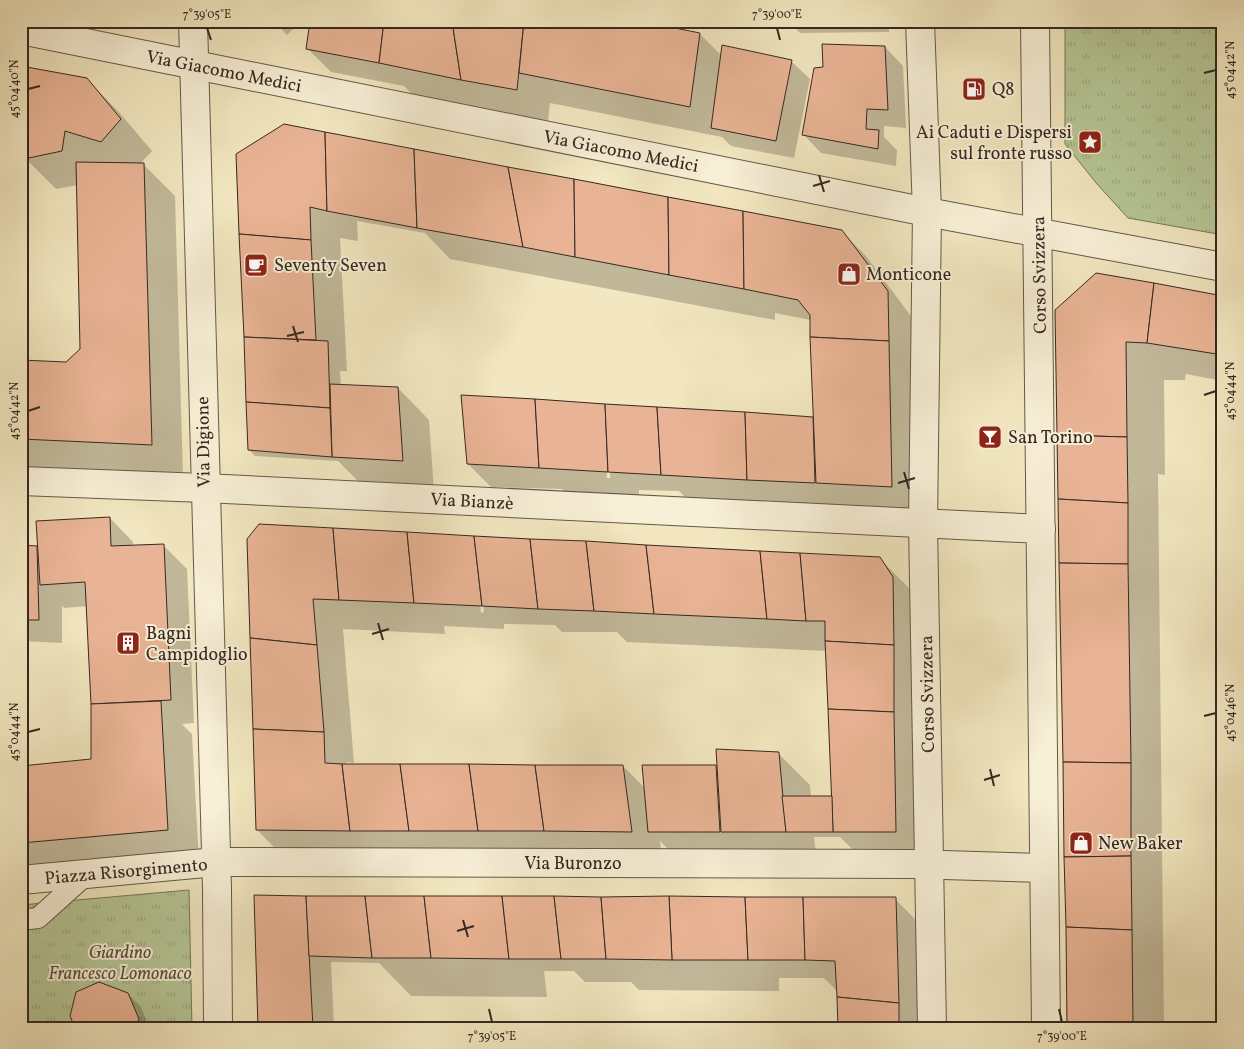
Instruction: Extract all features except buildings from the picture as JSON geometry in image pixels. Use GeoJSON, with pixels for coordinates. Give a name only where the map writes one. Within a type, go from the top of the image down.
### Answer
{"type":"FeatureCollection","features":[{"type":"Feature","properties":{"kind":"street","name":"Via Digione"},"geometry":{"type":"LineString","coordinates":[[193,21],[204,488],[216,862]]}},
{"type":"Feature","properties":{"kind":"street","name":"Corso Svizzera"},"geometry":{"type":"LineString","coordinates":[[920,21],[927,212],[923,524],[932,1028]]}},
{"type":"Feature","properties":{"kind":"street","name":"Corso Svizzera"},"geometry":{"type":"LineString","coordinates":[[1035,21],[1046,1028]]}},
{"type":"Feature","properties":{"kind":"street","name":"Via Giacomo Medici"},"geometry":{"type":"LineString","coordinates":[[21,30],[927,212],[1038,231],[1223,267]]}},
{"type":"Feature","properties":{"kind":"street","name":"Via Bianzè"},"geometry":{"type":"LineString","coordinates":[[21,481],[204,488],[923,524]]}},
{"type":"Feature","properties":{"kind":"street"},"geometry":{"type":"LineString","coordinates":[[923,524],[1041,529]]}},
{"type":"Feature","properties":{"kind":"street","name":"Via Buronzo"},"geometry":{"type":"LineString","coordinates":[[216,862],[930,865]]}},
{"type":"Feature","properties":{"kind":"street","name":"Piazza Risorgimento"},"geometry":{"type":"LineString","coordinates":[[21,880],[216,862],[218,1028]]}},
{"type":"Feature","properties":{"kind":"street"},"geometry":{"type":"LineString","coordinates":[[930,865],[1044,868]]}},
{"type":"Feature","properties":{"kind":"lane"},"geometry":{"type":"LineString","coordinates":[[21,920],[38,918],[87,874]]}},
{"type":"Feature","properties":{"kind":"green space"},"geometry":{"type":"Polygon","coordinates":[[[1065,21],[1223,21],[1223,235],[1128,218],[1097,184],[1065,144],[1065,21]]]}},
{"type":"Feature","properties":{"kind":"green space","name":"Giardino Francesco Lomonaco"},"geometry":{"type":"Polygon","coordinates":[[[189,890],[192,1028],[21,1028],[21,905],[189,890]]]}},
{"type":"Feature","properties":{"kind":"place","name":"Q8"},"geometry":{"type":"Point","coordinates":[974,89]}},
{"type":"Feature","properties":{"kind":"place","name":"Ai Caduti e Dispersi sul fronte russo"},"geometry":{"type":"Point","coordinates":[1090,142]}},
{"type":"Feature","properties":{"kind":"place","name":"Seventy Seven"},"geometry":{"type":"Point","coordinates":[256,265]}},
{"type":"Feature","properties":{"kind":"place","name":"Monticone"},"geometry":{"type":"Point","coordinates":[849,274]}},
{"type":"Feature","properties":{"kind":"place","name":"San Torino"},"geometry":{"type":"Point","coordinates":[990,437]}},
{"type":"Feature","properties":{"kind":"place","name":"Bagni Campidoglio"},"geometry":{"type":"Point","coordinates":[128,643]}},
{"type":"Feature","properties":{"kind":"place","name":"New Baker"},"geometry":{"type":"Point","coordinates":[1081,843]}}]}
